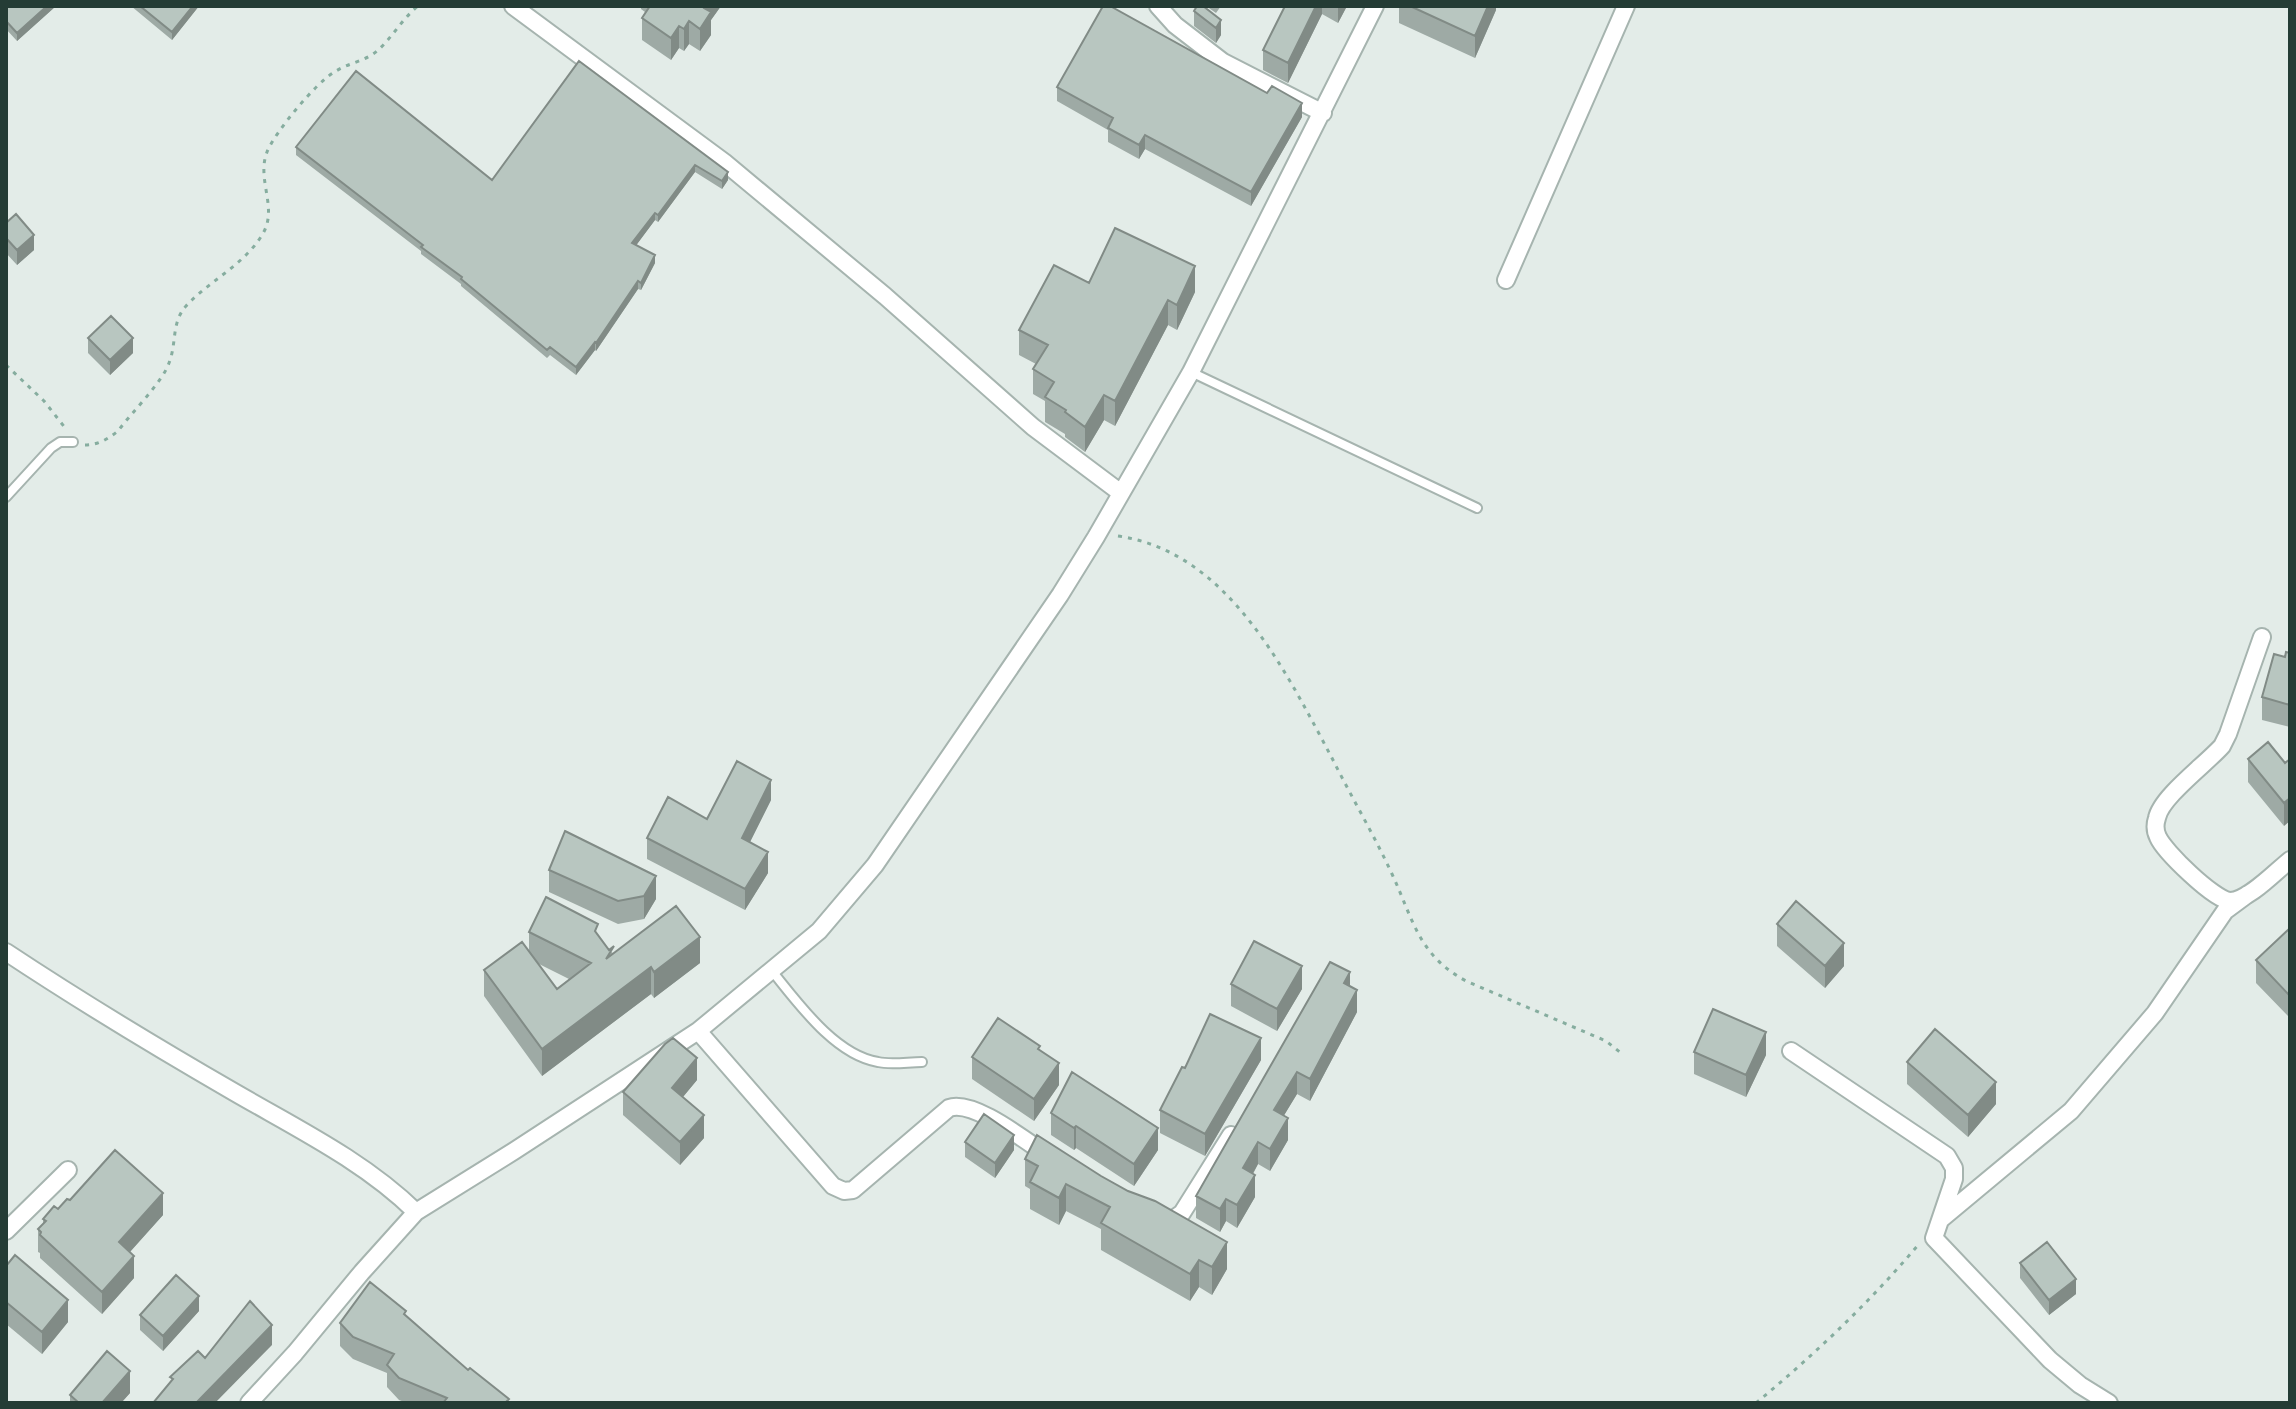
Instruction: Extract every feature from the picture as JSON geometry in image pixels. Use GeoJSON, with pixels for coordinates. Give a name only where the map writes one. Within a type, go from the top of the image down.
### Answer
{"type":"FeatureCollection","features":[{"type":"Feature","properties":{"kind":"street"},"geometry":{"type":"LineString","coordinates":[[513,6],[724,162],[885,296],[1033,427],[1121,493]]}},
{"type":"Feature","properties":{"kind":"street"},"geometry":{"type":"LineString","coordinates":[[1158,6],[1175,25],[1223,62],[1323,113]]}},
{"type":"Feature","properties":{"kind":"street"},"geometry":{"type":"LineString","coordinates":[[249,1403],[416,1212],[698,1031],[819,931],[875,865],[1060,595],[1096,537],[1191,372],[1375,6]]}},
{"type":"Feature","properties":{"kind":"street"},"geometry":{"type":"LineString","coordinates":[[1506,280],[1626,6]]}},
{"type":"Feature","properties":{"kind":"street"},"geometry":{"type":"LineString","coordinates":[[2248,894],[2231,901],[2213,895],[2163,844],[2158,836],[2156,821],[2162,804],[2222,746],[2262,637]]}},
{"type":"Feature","properties":{"kind":"street"},"geometry":{"type":"LineString","coordinates":[[1939,1221],[2071,1111],[2155,1013],[2225,911],[2290,860]]}},
{"type":"Feature","properties":{"kind":"street"},"geometry":{"type":"LineString","coordinates":[[6,952],[362,1168],[395,1191],[416,1212]]}},
{"type":"Feature","properties":{"kind":"street"},"geometry":{"type":"LineString","coordinates":[[698,1031],[833,1186],[844,1191],[853,1190],[955,1106],[973,1109],[986,1116],[1066,1168]]}},
{"type":"Feature","properties":{"kind":"street"},"geometry":{"type":"LineString","coordinates":[[1791,1051],[1947,1156],[1954,1168],[1954,1179],[1934,1238],[2050,1360],[2080,1385],[2109,1403]]}},
{"type":"Feature","properties":{"kind":"street"},"geometry":{"type":"LineString","coordinates":[[1147,1214],[1167,1221],[1182,1213],[1237,1125]]}},
{"type":"Feature","properties":{"kind":"street"},"geometry":{"type":"LineString","coordinates":[[6,1231],[68,1170]]}},
{"type":"Feature","properties":{"kind":"lane"},"geometry":{"type":"LineString","coordinates":[[1191,372],[1477,508]]}},
{"type":"Feature","properties":{"kind":"lane"},"geometry":{"type":"LineString","coordinates":[[6,497],[51,448],[60,442],[73,442]]}},
{"type":"Feature","properties":{"kind":"lane"},"geometry":{"type":"LineString","coordinates":[[772,971],[800,1006],[845,1049],[878,1062],[922,1062]]}},
{"type":"Feature","properties":{"kind":"path"},"geometry":{"type":"LineString","coordinates":[[6,365],[44,401],[73,442],[92,445],[118,431],[169,363],[175,323],[185,307],[251,250],[267,226],[270,212],[264,176],[265,161],[276,137],[318,85],[342,68],[367,58],[379,49],[418,6]]}},
{"type":"Feature","properties":{"kind":"path"},"geometry":{"type":"LineString","coordinates":[[1096,537],[1110,535],[1128,538],[1179,557],[1207,577],[1261,637],[1290,680],[1392,875],[1418,936],[1434,958],[1466,981],[1606,1041],[1621,1053]]}},
{"type":"Feature","properties":{"kind":"path"},"geometry":{"type":"LineString","coordinates":[[1756,1403],[1794,1371],[1894,1273],[1939,1221]]}},
{"type":"Feature","properties":{"kind":"building"},"geometry":{"type":"Polygon","coordinates":[[[6,6],[47,6],[17,33],[6,21],[6,6]]]}},
{"type":"Feature","properties":{"kind":"building"},"geometry":{"type":"Polygon","coordinates":[[[140,6],[193,6],[172,32],[140,6]]]}},
{"type":"Feature","properties":{"kind":"building"},"geometry":{"type":"Polygon","coordinates":[[[650,6],[705,6],[711,12],[700,29],[689,21],[684,29],[679,26],[671,38],[642,18],[650,6]]]}},
{"type":"Feature","properties":{"kind":"building"},"geometry":{"type":"Polygon","coordinates":[[[1103,6],[1110,6],[1267,93],[1272,86],[1302,103],[1251,192],[1145,135],[1139,145],[1108,128],[1113,118],[1057,87],[1103,6]]]}},
{"type":"Feature","properties":{"kind":"building"},"geometry":{"type":"Polygon","coordinates":[[[1197,6],[1203,6],[1221,20],[1216,28],[1194,11],[1197,6]]]}},
{"type":"Feature","properties":{"kind":"building"},"geometry":{"type":"Polygon","coordinates":[[[1285,6],[1316,6],[1288,63],[1263,50],[1285,6]]]}},
{"type":"Feature","properties":{"kind":"building"},"geometry":{"type":"Polygon","coordinates":[[[1410,6],[1488,6],[1475,36],[1410,6]]]}},
{"type":"Feature","properties":{"kind":"building"},"geometry":{"type":"Polygon","coordinates":[[[579,61],[728,172],[722,181],[695,165],[658,215],[655,213],[632,243],[655,255],[641,283],[638,281],[576,367],[550,347],[547,350],[462,277],[421,247],[423,245],[296,147],[356,71],[492,180],[579,61]]]}},
{"type":"Feature","properties":{"kind":"building"},"geometry":{"type":"Polygon","coordinates":[[[16,214],[34,235],[17,250],[6,238],[6,223],[16,214]]]}},
{"type":"Feature","properties":{"kind":"building"},"geometry":{"type":"Polygon","coordinates":[[[1115,228],[1195,266],[1177,305],[1168,300],[1115,401],[1104,395],[1085,427],[1045,397],[1054,382],[1033,369],[1048,345],[1019,330],[1054,265],[1089,283],[1115,228]]]}},
{"type":"Feature","properties":{"kind":"building"},"geometry":{"type":"Polygon","coordinates":[[[111,316],[133,338],[110,360],[88,338],[111,316]]]}},
{"type":"Feature","properties":{"kind":"building"},"geometry":{"type":"Polygon","coordinates":[[[2286,652],[2290,653],[2290,705],[2262,697],[2274,654],[2285,657],[2286,652]]]}},
{"type":"Feature","properties":{"kind":"building"},"geometry":{"type":"Polygon","coordinates":[[[2268,742],[2285,763],[2290,759],[2290,798],[2284,803],[2248,759],[2268,742]]]}},
{"type":"Feature","properties":{"kind":"building"},"geometry":{"type":"Polygon","coordinates":[[[737,761],[771,780],[742,838],[768,852],[745,889],[647,838],[668,797],[707,819],[737,761]]]}},
{"type":"Feature","properties":{"kind":"building"},"geometry":{"type":"Polygon","coordinates":[[[565,831],[656,876],[644,896],[618,901],[549,870],[565,831]]]}},
{"type":"Feature","properties":{"kind":"building"},"geometry":{"type":"Polygon","coordinates":[[[546,897],[598,924],[595,931],[609,950],[614,946],[606,959],[676,906],[700,937],[654,972],[651,967],[542,1049],[484,970],[522,942],[557,989],[591,963],[529,932],[546,897]]]}},
{"type":"Feature","properties":{"kind":"building"},"geometry":{"type":"Polygon","coordinates":[[[1796,901],[1844,943],[1825,966],[1777,924],[1796,901]]]}},
{"type":"Feature","properties":{"kind":"building"},"geometry":{"type":"Polygon","coordinates":[[[2290,930],[2290,996],[2256,960],[2290,930]]]}},
{"type":"Feature","properties":{"kind":"building"},"geometry":{"type":"Polygon","coordinates":[[[1254,941],[1302,966],[1277,1009],[1231,984],[1254,941]]]}},
{"type":"Feature","properties":{"kind":"building"},"geometry":{"type":"Polygon","coordinates":[[[1330,962],[1350,972],[1344,983],[1357,990],[1310,1079],[1297,1072],[1274,1110],[1288,1118],[1270,1149],[1258,1142],[1243,1168],[1255,1175],[1237,1205],[1226,1199],[1220,1209],[1196,1196],[1330,962]]]}},
{"type":"Feature","properties":{"kind":"building"},"geometry":{"type":"Polygon","coordinates":[[[1713,1009],[1766,1032],[1746,1075],[1694,1052],[1713,1009]]]}},
{"type":"Feature","properties":{"kind":"building"},"geometry":{"type":"Polygon","coordinates":[[[1210,1014],[1261,1038],[1205,1134],[1160,1110],[1182,1067],[1185,1068],[1210,1014]]]}},
{"type":"Feature","properties":{"kind":"building"},"geometry":{"type":"Polygon","coordinates":[[[998,1018],[1040,1046],[1038,1049],[1059,1063],[1034,1099],[972,1057],[998,1018]]]}},
{"type":"Feature","properties":{"kind":"building"},"geometry":{"type":"Polygon","coordinates":[[[1935,1029],[1996,1082],[1968,1115],[1907,1062],[1935,1029]]]}},
{"type":"Feature","properties":{"kind":"building"},"geometry":{"type":"Polygon","coordinates":[[[673,1038],[697,1058],[672,1088],[704,1115],[680,1142],[623,1092],[673,1038]]]}},
{"type":"Feature","properties":{"kind":"building"},"geometry":{"type":"Polygon","coordinates":[[[1072,1072],[1158,1128],[1134,1164],[1051,1113],[1072,1072]]]}},
{"type":"Feature","properties":{"kind":"building"},"geometry":{"type":"Polygon","coordinates":[[[984,1114],[1014,1135],[995,1163],[965,1142],[984,1114]]]}},
{"type":"Feature","properties":{"kind":"building"},"geometry":{"type":"Polygon","coordinates":[[[1037,1135],[1101,1176],[1155,1201],[1227,1242],[1212,1267],[1199,1260],[1190,1274],[1101,1223],[1110,1207],[1066,1184],[1059,1198],[1030,1182],[1038,1166],[1025,1159],[1037,1135]]]}},
{"type":"Feature","properties":{"kind":"building"},"geometry":{"type":"Polygon","coordinates":[[[115,1150],[163,1193],[119,1242],[134,1256],[102,1292],[40,1235],[38,1229],[54,1206],[58,1209],[67,1199],[70,1200],[115,1150]]]}},
{"type":"Feature","properties":{"kind":"building"},"geometry":{"type":"Polygon","coordinates":[[[2047,1242],[2076,1279],[2049,1300],[2020,1263],[2047,1242]]]}},
{"type":"Feature","properties":{"kind":"building"},"geometry":{"type":"Polygon","coordinates":[[[15,1255],[68,1300],[42,1332],[6,1302],[6,1266],[15,1255]]]}},
{"type":"Feature","properties":{"kind":"building"},"geometry":{"type":"Polygon","coordinates":[[[176,1275],[199,1296],[163,1336],[140,1315],[176,1275]]]}},
{"type":"Feature","properties":{"kind":"building"},"geometry":{"type":"Polygon","coordinates":[[[370,1282],[406,1311],[404,1314],[468,1370],[470,1368],[509,1399],[505,1403],[443,1403],[447,1398],[399,1378],[387,1365],[394,1354],[353,1337],[340,1323],[370,1282]]]}},
{"type":"Feature","properties":{"kind":"building"},"geometry":{"type":"Polygon","coordinates":[[[250,1301],[272,1325],[196,1403],[153,1403],[173,1379],[170,1377],[198,1351],[205,1358],[250,1301]]]}},
{"type":"Feature","properties":{"kind":"building"},"geometry":{"type":"Polygon","coordinates":[[[107,1351],[130,1371],[102,1403],[79,1403],[70,1395],[107,1351]]]}}]}
